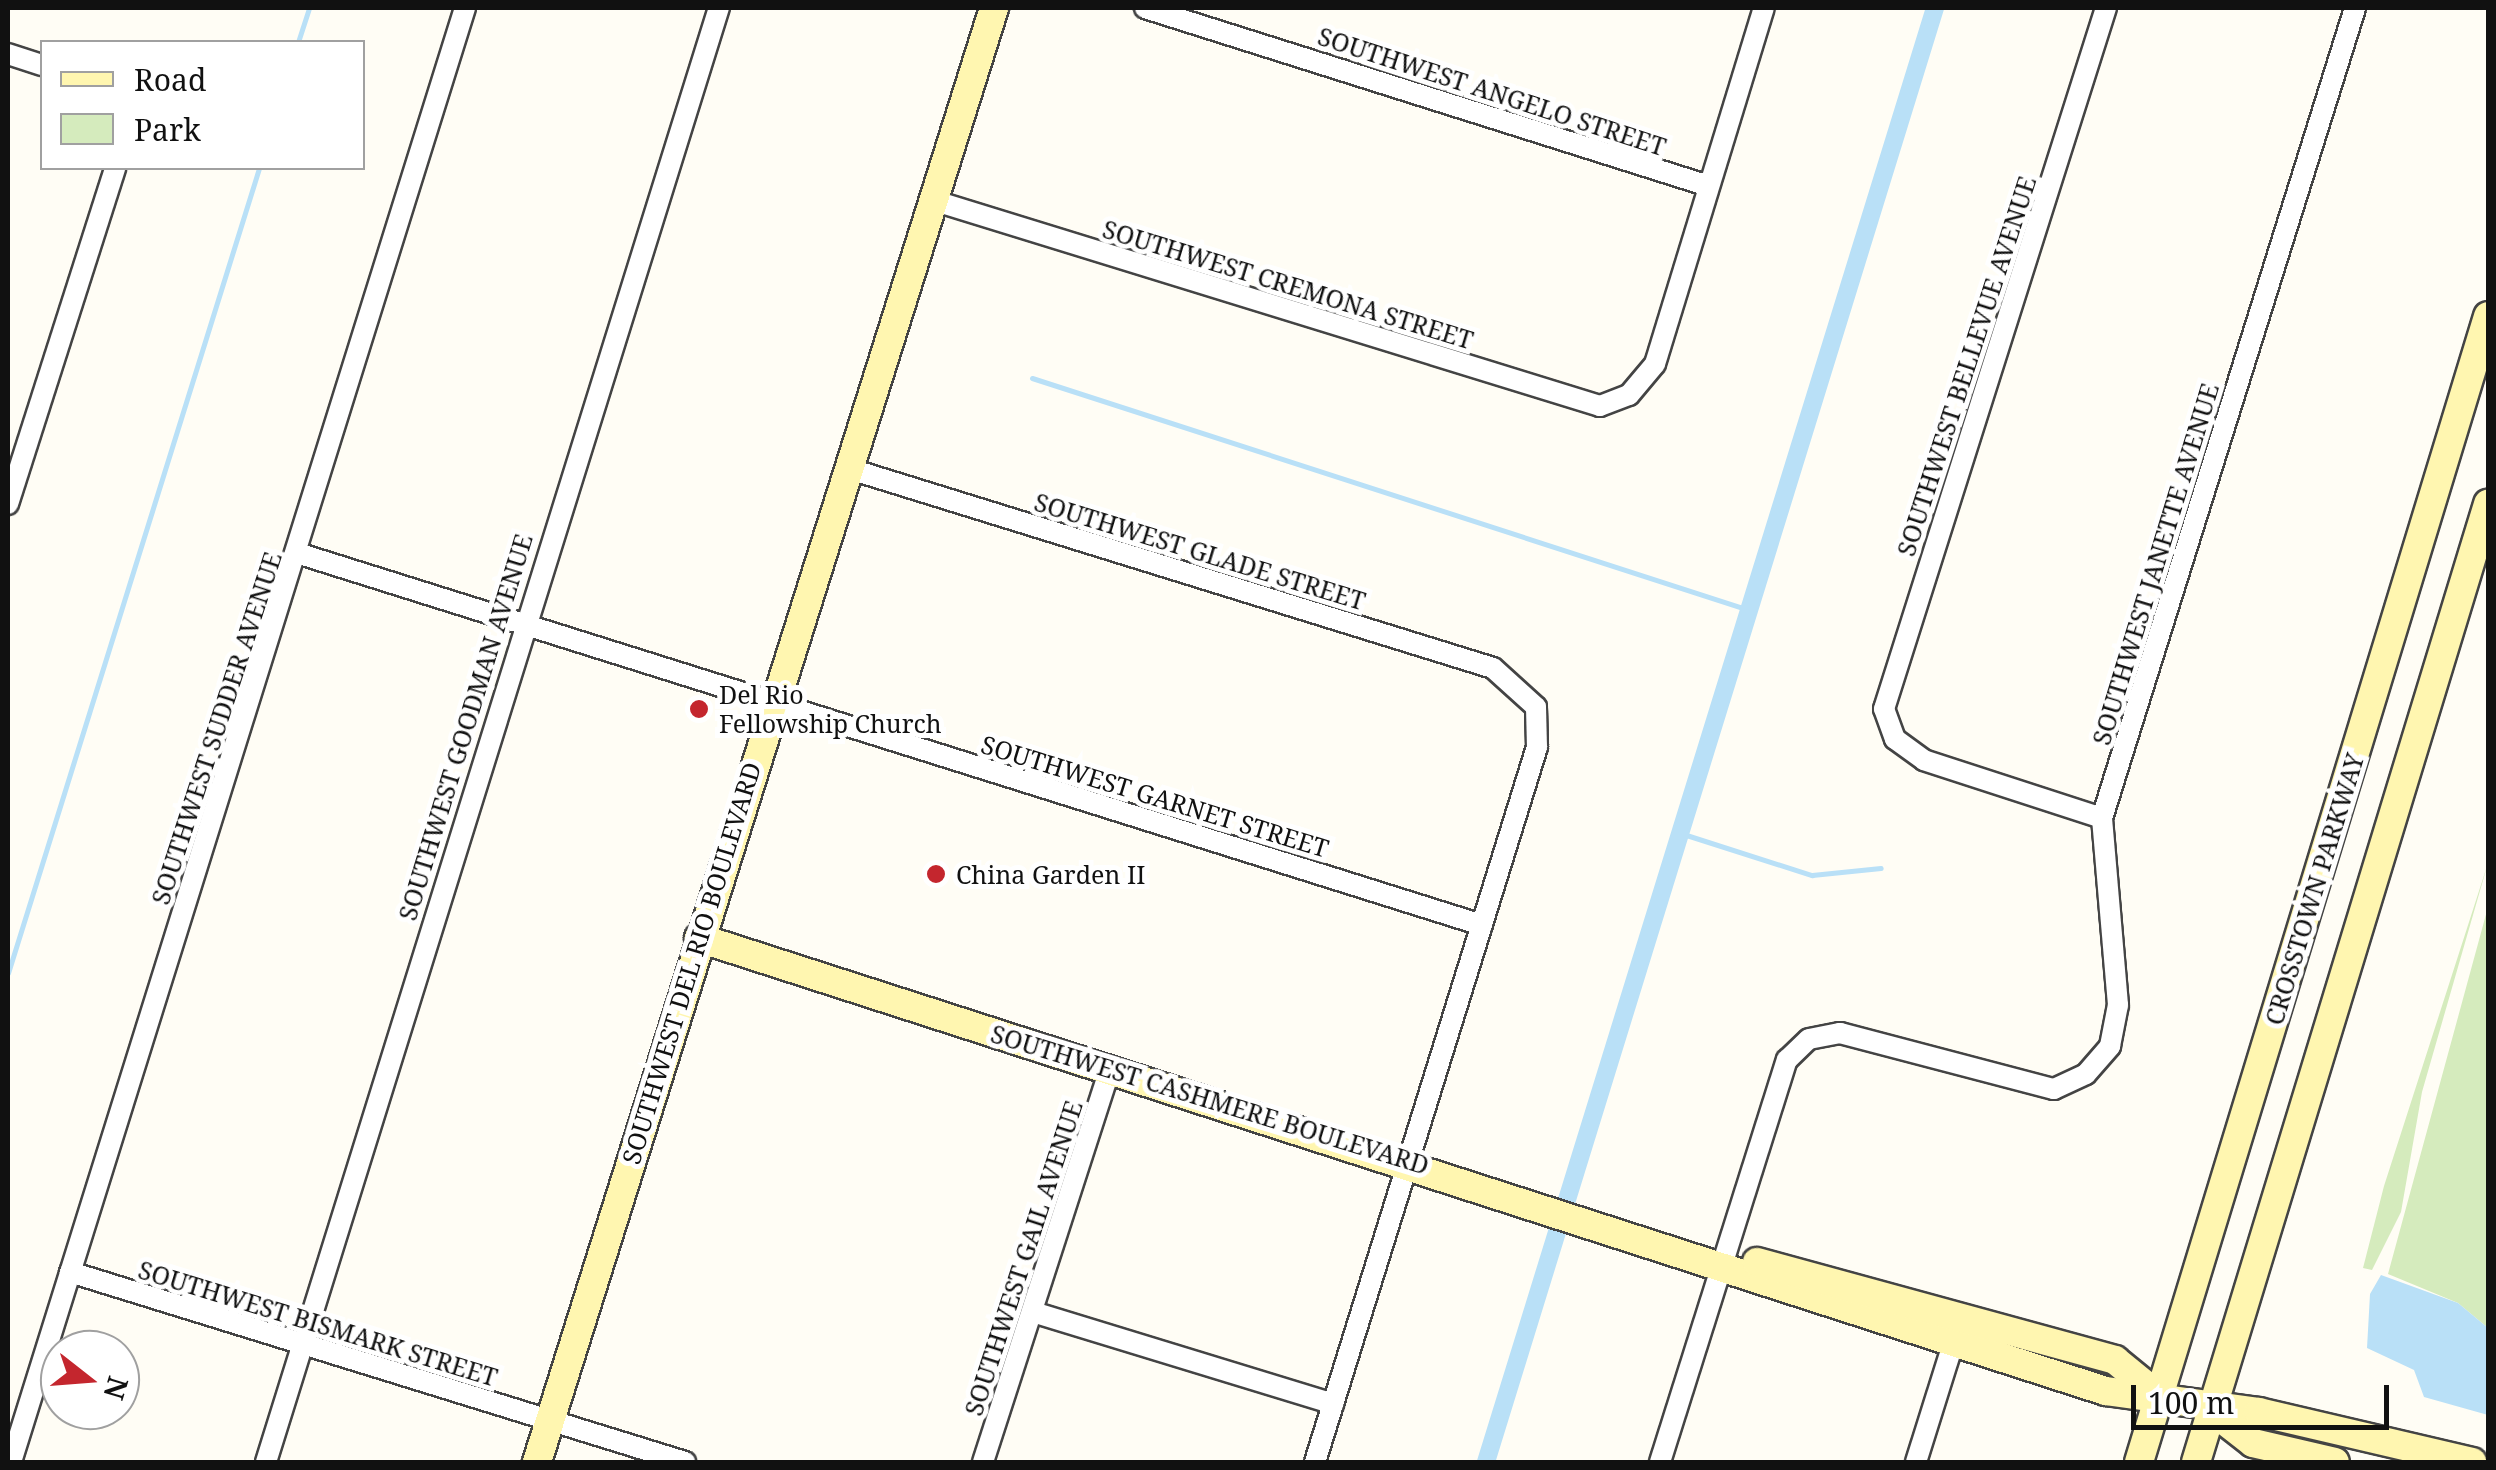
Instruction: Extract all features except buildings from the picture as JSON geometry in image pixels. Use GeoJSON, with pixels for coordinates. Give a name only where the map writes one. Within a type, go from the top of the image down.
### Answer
{"type":"FeatureCollection","features":[{"type":"Feature","properties":{"kind":"street","name":"SOUTHWEST SUDDER AVENUE"},"geometry":{"type":"LineString","coordinates":[[11,1462],[464,8]]}},
{"type":"Feature","properties":{"kind":"street","name":"SOUTHWEST GOODMAN AVENUE"},"geometry":{"type":"LineString","coordinates":[[266,1462],[522,624],[718,8]]}},
{"type":"Feature","properties":{"kind":"street","name":"SOUTHWEST DEL RIO BOULEVARD"},"geometry":{"type":"LineString","coordinates":[[538,1462],[772,702],[994,8]]}},
{"type":"Feature","properties":{"kind":"street","name":"SOUTHWEST ANGELO STREET"},"geometry":{"type":"LineString","coordinates":[[1145,8],[1708,186]]}},
{"type":"Feature","properties":{"kind":"street"},"geometry":{"type":"LineString","coordinates":[[1708,186],[1764,8]]}},
{"type":"Feature","properties":{"kind":"street","name":"SOUTHWEST BELLEVUE AVENUE"},"geometry":{"type":"LineString","coordinates":[[2102,818],[1924,760],[1895,739],[1884,709],[2106,8]]}},
{"type":"Feature","properties":{"kind":"street","name":"SOUTHWEST JANETTE AVENUE"},"geometry":{"type":"LineString","coordinates":[[1721,1262],[1787,1060],[1808,1039],[1840,1032],[2024,1086],[2054,1089],[2086,1074],[2110,1046],[2118,1005],[2102,818],[2355,8]]}},
{"type":"Feature","properties":{"kind":"street"},"geometry":{"type":"LineString","coordinates":[[8,54],[40,64]]}},
{"type":"Feature","properties":{"kind":"street"},"geometry":{"type":"LineString","coordinates":[[8,504],[113,170]]}},
{"type":"Feature","properties":{"kind":"street","name":"SOUTHWEST CREMONA STREET"},"geometry":{"type":"LineString","coordinates":[[932,200],[1600,406],[1629,395],[1655,364],[1708,186]]}},
{"type":"Feature","properties":{"kind":"street","name":"CROSSTOWN PARKWAY"},"geometry":{"type":"LineString","coordinates":[[2139,1462],[2488,316]]}},
{"type":"Feature","properties":{"kind":"street","name":"SOUTHWEST GLADE STREET"},"geometry":{"type":"LineString","coordinates":[[847,468],[1493,668],[1531,696],[1537,748],[1482,925]]}},
{"type":"Feature","properties":{"kind":"street"},"geometry":{"type":"LineString","coordinates":[[2196,1462],[2488,504]]}},
{"type":"Feature","properties":{"kind":"street","name":"SOUTHWEST GARNET STREET"},"geometry":{"type":"LineString","coordinates":[[297,553],[1482,925]]}},
{"type":"Feature","properties":{"kind":"street"},"geometry":{"type":"LineString","coordinates":[[1315,1462],[1482,925]]}},
{"type":"Feature","properties":{"kind":"street","name":"SOUTHWEST CASHMERE BOULEVARD"},"geometry":{"type":"LineString","coordinates":[[699,938],[1548,1205],[1952,1344],[2106,1391],[2160,1396],[2212,1411],[2259,1412],[2472,1462]]}},
{"type":"Feature","properties":{"kind":"street","name":"SOUTHWEST GAIL AVENUE"},"geometry":{"type":"LineString","coordinates":[[983,1462],[1110,1069]]}},
{"type":"Feature","properties":{"kind":"street","name":"SOUTHWEST CASHMERE BOULEVARD"},"geometry":{"type":"LineString","coordinates":[[1721,1262],[1753,1261],[2114,1360],[2160,1396]]}},
{"type":"Feature","properties":{"kind":"street"},"geometry":{"type":"LineString","coordinates":[[1660,1462],[1721,1262]]}},
{"type":"Feature","properties":{"kind":"street","name":"SOUTHWEST BISMARK STREET"},"geometry":{"type":"LineString","coordinates":[[70,1272],[685,1462]]}},
{"type":"Feature","properties":{"kind":"street"},"geometry":{"type":"LineString","coordinates":[[1032,1312],[1333,1404]]}},
{"type":"Feature","properties":{"kind":"street"},"geometry":{"type":"LineString","coordinates":[[1916,1462],[1952,1344]]}},
{"type":"Feature","properties":{"kind":"street","name":"SOUTHWEST CASHMERE BOULEVARD"},"geometry":{"type":"LineString","coordinates":[[2212,1411],[2253,1443],[2336,1462]]}},
{"type":"Feature","properties":{"kind":"green space"},"geometry":{"type":"Polygon","coordinates":[[[2488,863],[2422,1092],[2401,1212],[2372,1270],[2363,1268],[2384,1186],[2488,863]]]}},
{"type":"Feature","properties":{"kind":"green space"},"geometry":{"type":"Polygon","coordinates":[[[2488,907],[2488,1328],[2458,1303],[2388,1274],[2488,907]]]}},
{"type":"Feature","properties":{"kind":"water"},"geometry":{"type":"Polygon","coordinates":[[[2381,1275],[2458,1303],[2488,1328],[2488,1415],[2424,1397],[2414,1370],[2367,1348],[2370,1294],[2381,1275]]]}},
{"type":"Feature","properties":{"kind":"waterway"},"geometry":{"type":"LineString","coordinates":[[299,40],[309,8]]}},
{"type":"Feature","properties":{"kind":"waterway"},"geometry":{"type":"LineString","coordinates":[[1486,1462],[1935,8]]}},
{"type":"Feature","properties":{"kind":"waterway"},"geometry":{"type":"LineString","coordinates":[[8,973],[258,170]]}},
{"type":"Feature","properties":{"kind":"waterway"},"geometry":{"type":"LineString","coordinates":[[1032,378],[1749,610]]}},
{"type":"Feature","properties":{"kind":"waterway"},"geometry":{"type":"LineString","coordinates":[[1680,833],[1812,875],[1881,868]]}},
{"type":"Feature","properties":{"kind":"place","name":"Del Rio Fellowship Church"},"geometry":{"type":"Point","coordinates":[699,709]}},
{"type":"Feature","properties":{"kind":"place","name":"China Garden II"},"geometry":{"type":"Point","coordinates":[936,874]}}]}
